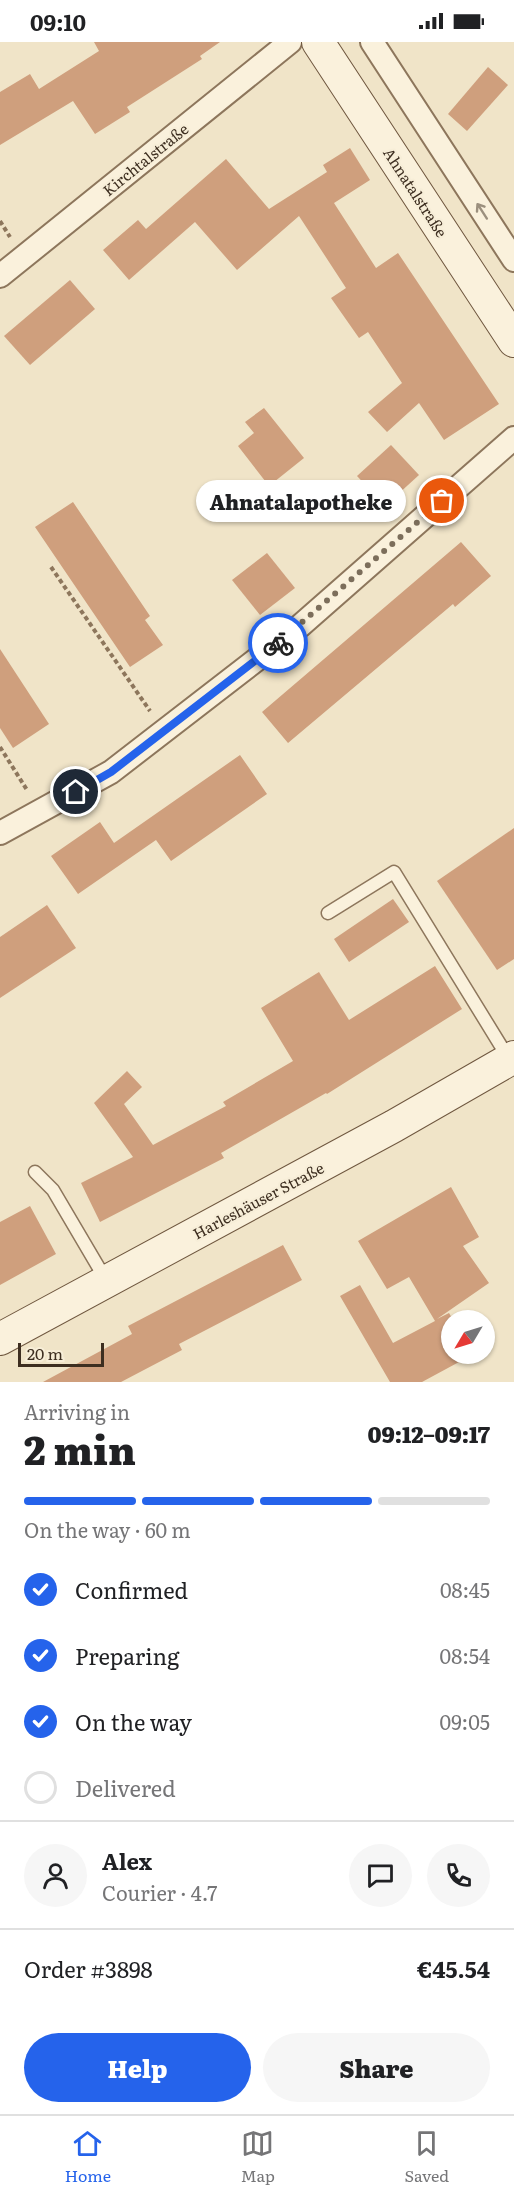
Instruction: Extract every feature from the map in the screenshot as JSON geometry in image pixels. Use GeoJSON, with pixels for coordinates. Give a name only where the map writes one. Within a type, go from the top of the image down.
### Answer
{"type":"FeatureCollection","features":[{"type":"Feature","properties":{"kind":"main road","name":"Ahnatalstraße"},"geometry":{"type":"LineString","coordinates":[[318,42],[514,341]]}},
{"type":"Feature","properties":{"kind":"main road","name":"Harleshäuser Straße"},"geometry":{"type":"LineString","coordinates":[[0,1339],[394,1126],[512,1059]]}},
{"type":"Feature","properties":{"kind":"street","name":"Kirchtalstraße"},"geometry":{"type":"LineString","coordinates":[[0,276],[290,42]]}},
{"type":"Feature","properties":{"kind":"street"},"geometry":{"type":"LineString","coordinates":[[372,42],[514,260]]}},
{"type":"Feature","properties":{"kind":"street"},"geometry":{"type":"LineString","coordinates":[[0,833],[111,772],[300,626],[514,438]]}},
{"type":"Feature","properties":{"kind":"lane"},"geometry":{"type":"LineString","coordinates":[[328,913],[394,872],[512,1059]]}},
{"type":"Feature","properties":{"kind":"lane"},"geometry":{"type":"LineString","coordinates":[[35,1172],[53,1190],[106,1281]]}},
{"type":"Feature","properties":{"kind":"path"},"geometry":{"type":"LineString","coordinates":[[51,567],[164,731]]}},
{"type":"Feature","properties":{"kind":"path"},"geometry":{"type":"LineString","coordinates":[[0,747],[41,811]]}},
{"type":"Feature","properties":{"kind":"building"},"geometry":{"type":"Polygon","coordinates":[[[94,42],[220,42],[200,56],[202,59],[127,107],[130,112],[95,134],[73,101],[0,145],[0,92],[30,74],[39,89],[99,51],[94,42]]]}},
{"type":"Feature","properties":{"kind":"building"},"geometry":{"type":"Polygon","coordinates":[[[488,67],[508,85],[467,131],[448,114],[488,67]]]}},
{"type":"Feature","properties":{"kind":"building"},"geometry":{"type":"Polygon","coordinates":[[[350,148],[370,180],[334,203],[376,268],[398,253],[499,404],[444,440],[419,403],[387,432],[368,412],[402,383],[368,332],[359,338],[331,298],[346,288],[299,216],[237,270],[195,222],[129,280],[103,250],[138,220],[146,229],[226,159],[269,209],[327,172],[323,165],[350,148]]]}},
{"type":"Feature","properties":{"kind":"building"},"geometry":{"type":"Polygon","coordinates":[[[70,280],[95,309],[30,365],[4,336],[70,280]]]}},
{"type":"Feature","properties":{"kind":"building"},"geometry":{"type":"Polygon","coordinates":[[[264,408],[304,458],[269,486],[238,446],[254,433],[245,422],[264,408]]]}},
{"type":"Feature","properties":{"kind":"building"},"geometry":{"type":"Polygon","coordinates":[[[391,445],[419,475],[385,506],[357,476],[391,445]]]}},
{"type":"Feature","properties":{"kind":"building"},"geometry":{"type":"Polygon","coordinates":[[[73,502],[150,616],[145,620],[163,645],[130,667],[35,527],[73,502]]]}},
{"type":"Feature","properties":{"kind":"building"},"geometry":{"type":"Polygon","coordinates":[[[461,542],[491,576],[455,607],[453,604],[288,743],[262,712],[461,542]]]}},
{"type":"Feature","properties":{"kind":"building"},"geometry":{"type":"Polygon","coordinates":[[[267,553],[295,588],[260,615],[232,580],[267,553]]]}},
{"type":"Feature","properties":{"kind":"building"},"geometry":{"type":"Polygon","coordinates":[[[0,649],[49,724],[13,748],[0,728],[0,649]]]}},
{"type":"Feature","properties":{"kind":"building"},"geometry":{"type":"Polygon","coordinates":[[[240,755],[267,794],[171,861],[156,840],[78,894],[51,856],[100,822],[114,843],[240,755]]]}},
{"type":"Feature","properties":{"kind":"building"},"geometry":{"type":"Polygon","coordinates":[[[514,828],[514,959],[497,970],[437,881],[514,828]]]}},
{"type":"Feature","properties":{"kind":"building"},"geometry":{"type":"Polygon","coordinates":[[[393,899],[409,922],[349,962],[334,939],[393,899]]]}},
{"type":"Feature","properties":{"kind":"building"},"geometry":{"type":"Polygon","coordinates":[[[47,905],[76,948],[0,998],[0,937],[47,905]]]}},
{"type":"Feature","properties":{"kind":"building"},"geometry":{"type":"Polygon","coordinates":[[[435,966],[462,1009],[327,1094],[221,1153],[224,1158],[100,1222],[81,1183],[133,1157],[94,1103],[127,1071],[142,1087],[124,1104],[153,1145],[226,1106],[223,1102],[293,1061],[261,1008],[319,972],[349,1020],[435,966]]]}},
{"type":"Feature","properties":{"kind":"building"},"geometry":{"type":"Polygon","coordinates":[[[451,1187],[479,1237],[463,1246],[489,1283],[450,1310],[441,1310],[441,1316],[437,1319],[441,1317],[441,1364],[455,1364],[422,1382],[390,1382],[340,1296],[360,1285],[393,1343],[435,1321],[409,1277],[387,1289],[358,1241],[451,1187]]]}},
{"type":"Feature","properties":{"kind":"building"},"geometry":{"type":"Polygon","coordinates":[[[30,1206],[56,1254],[0,1285],[0,1222],[30,1206]]]}},
{"type":"Feature","properties":{"kind":"building"},"geometry":{"type":"Polygon","coordinates":[[[283,1245],[302,1280],[179,1344],[182,1350],[121,1382],[43,1382],[132,1334],[128,1326],[283,1245]]]}},
{"type":"Feature","properties":{"kind":"way so far"},"geometry":{"type":"LineString","coordinates":[[278,643],[442,501]]}},
{"type":"Feature","properties":{"kind":"place","name":"Ahnatalapotheke"},"geometry":{"type":"Point","coordinates":[442,501]}},
{"type":"Feature","properties":{"kind":"route"},"geometry":{"type":"LineString","coordinates":[[76,792],[111,772],[278,643]]}}]}
